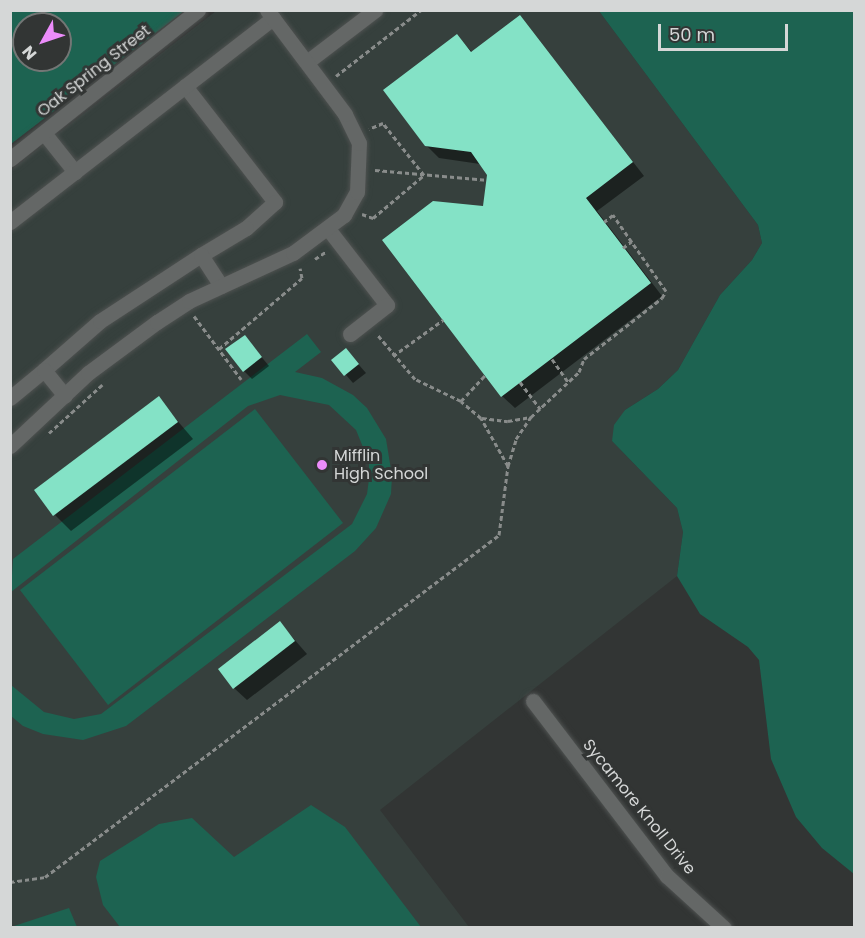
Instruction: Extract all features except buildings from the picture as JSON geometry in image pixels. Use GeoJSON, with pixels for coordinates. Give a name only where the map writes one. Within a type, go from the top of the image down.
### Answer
{"type":"FeatureCollection","features":[{"type":"Feature","properties":{"kind":"street","name":"Oak Spring Street"},"geometry":{"type":"LineString","coordinates":[[10,159],[198,10]]}},
{"type":"Feature","properties":{"kind":"street"},"geometry":{"type":"LineString","coordinates":[[307,62],[375,10]]}},
{"type":"Feature","properties":{"kind":"street"},"geometry":{"type":"LineString","coordinates":[[10,222],[185,86],[270,14],[345,114],[359,143],[357,192],[344,215],[329,230],[293,253],[220,286],[157,322],[88,373],[10,446]]}},
{"type":"Feature","properties":{"kind":"street"},"geometry":{"type":"LineString","coordinates":[[10,398],[100,321],[246,228],[275,202],[185,86]]}},
{"type":"Feature","properties":{"kind":"street"},"geometry":{"type":"LineString","coordinates":[[44,133],[75,172]]}},
{"type":"Feature","properties":{"kind":"street"},"geometry":{"type":"LineString","coordinates":[[329,230],[387,305],[350,334]]}},
{"type":"Feature","properties":{"kind":"street"},"geometry":{"type":"LineString","coordinates":[[201,255],[220,286]]}},
{"type":"Feature","properties":{"kind":"street"},"geometry":{"type":"LineString","coordinates":[[44,370],[65,396]]}},
{"type":"Feature","properties":{"kind":"street","name":"Sycamore Knoll Drive"},"geometry":{"type":"LineString","coordinates":[[533,701],[667,876],[724,927]]}},
{"type":"Feature","properties":{"kind":"path"},"geometry":{"type":"LineString","coordinates":[[342,86],[335,76],[421,10]]}},
{"type":"Feature","properties":{"kind":"path"},"geometry":{"type":"LineString","coordinates":[[364,123],[370,139]]}},
{"type":"Feature","properties":{"kind":"path"},"geometry":{"type":"LineString","coordinates":[[367,130],[383,123],[424,175]]}},
{"type":"Feature","properties":{"kind":"path"},"geometry":{"type":"LineString","coordinates":[[373,180],[376,164]]}},
{"type":"Feature","properties":{"kind":"path"},"geometry":{"type":"LineString","coordinates":[[375,170],[486,180]]}},
{"type":"Feature","properties":{"kind":"path"},"geometry":{"type":"LineString","coordinates":[[364,206],[360,216],[373,218],[424,175]]}},
{"type":"Feature","properties":{"kind":"path"},"geometry":{"type":"LineString","coordinates":[[10,882],[45,877],[499,535],[508,466],[516,438],[531,417],[579,372],[584,359],[662,298],[666,291],[613,215],[604,222]]}},
{"type":"Feature","properties":{"kind":"path"},"geometry":{"type":"LineString","coordinates":[[623,248],[632,241]]}},
{"type":"Feature","properties":{"kind":"path"},"geometry":{"type":"LineString","coordinates":[[291,272],[339,243]]}},
{"type":"Feature","properties":{"kind":"path"},"geometry":{"type":"LineString","coordinates":[[219,349],[302,278],[300,268]]}},
{"type":"Feature","properties":{"kind":"path"},"geometry":{"type":"LineString","coordinates":[[184,322],[204,311]]}},
{"type":"Feature","properties":{"kind":"path"},"geometry":{"type":"LineString","coordinates":[[194,316],[241,378]]}},
{"type":"Feature","properties":{"kind":"path"},"geometry":{"type":"LineString","coordinates":[[368,320],[393,356],[415,379],[460,401],[481,418],[508,466]]}},
{"type":"Feature","properties":{"kind":"path"},"geometry":{"type":"LineString","coordinates":[[393,356],[443,321]]}},
{"type":"Feature","properties":{"kind":"path"},"geometry":{"type":"LineString","coordinates":[[552,359],[568,382]]}},
{"type":"Feature","properties":{"kind":"path"},"geometry":{"type":"LineString","coordinates":[[460,401],[485,375]]}},
{"type":"Feature","properties":{"kind":"path"},"geometry":{"type":"LineString","coordinates":[[44,437],[106,381]]}},
{"type":"Feature","properties":{"kind":"path"},"geometry":{"type":"LineString","coordinates":[[520,382],[540,409]]}},
{"type":"Feature","properties":{"kind":"path"},"geometry":{"type":"LineString","coordinates":[[481,418],[508,421],[531,417]]}},
{"type":"Feature","properties":{"kind":"shaded area","name":"Mifflin High School"},"geometry":{"type":"Polygon","coordinates":[[[216,11],[599,11],[758,225],[762,243],[752,260],[720,295],[678,370],[658,389],[625,410],[612,441],[677,508],[683,532],[677,576],[380,810],[469,927],[11,928],[11,170],[216,11]]]}},
{"type":"Feature","properties":{"kind":"green space"},"geometry":{"type":"Polygon","coordinates":[[[11,10],[184,11],[11,144],[11,10]]]}},
{"type":"Feature","properties":{"kind":"green space"},"geometry":{"type":"Polygon","coordinates":[[[599,11],[854,11],[854,874],[822,848],[796,817],[771,759],[759,660],[748,647],[700,614],[677,576],[683,532],[677,508],[612,441],[614,425],[625,410],[658,389],[678,370],[720,295],[752,260],[762,243],[758,225],[599,11]]]}},
{"type":"Feature","properties":{"kind":"green space"},"geometry":{"type":"Polygon","coordinates":[[[307,334],[321,352],[295,372],[322,378],[353,395],[367,408],[386,439],[392,476],[391,494],[376,528],[355,551],[126,726],[83,740],[43,734],[23,726],[11,716],[11,685],[44,712],[74,719],[101,714],[352,524],[367,494],[369,479],[369,462],[356,430],[329,405],[280,395],[248,406],[11,592],[13,559],[307,334]]]}},
{"type":"Feature","properties":{"kind":"green space"},"geometry":{"type":"Polygon","coordinates":[[[255,409],[343,523],[108,705],[20,590],[255,409]]]}},
{"type":"Feature","properties":{"kind":"green space"},"geometry":{"type":"Polygon","coordinates":[[[311,805],[345,827],[421,927],[120,927],[103,905],[96,877],[100,861],[159,824],[192,818],[234,857],[311,805]]]}},
{"type":"Feature","properties":{"kind":"green space"},"geometry":{"type":"Polygon","coordinates":[[[69,908],[77,927],[11,927],[69,908]]]}},
{"type":"Feature","properties":{"kind":"place","name":"Mifflin High School"},"geometry":{"type":"Point","coordinates":[322,465]}}]}
